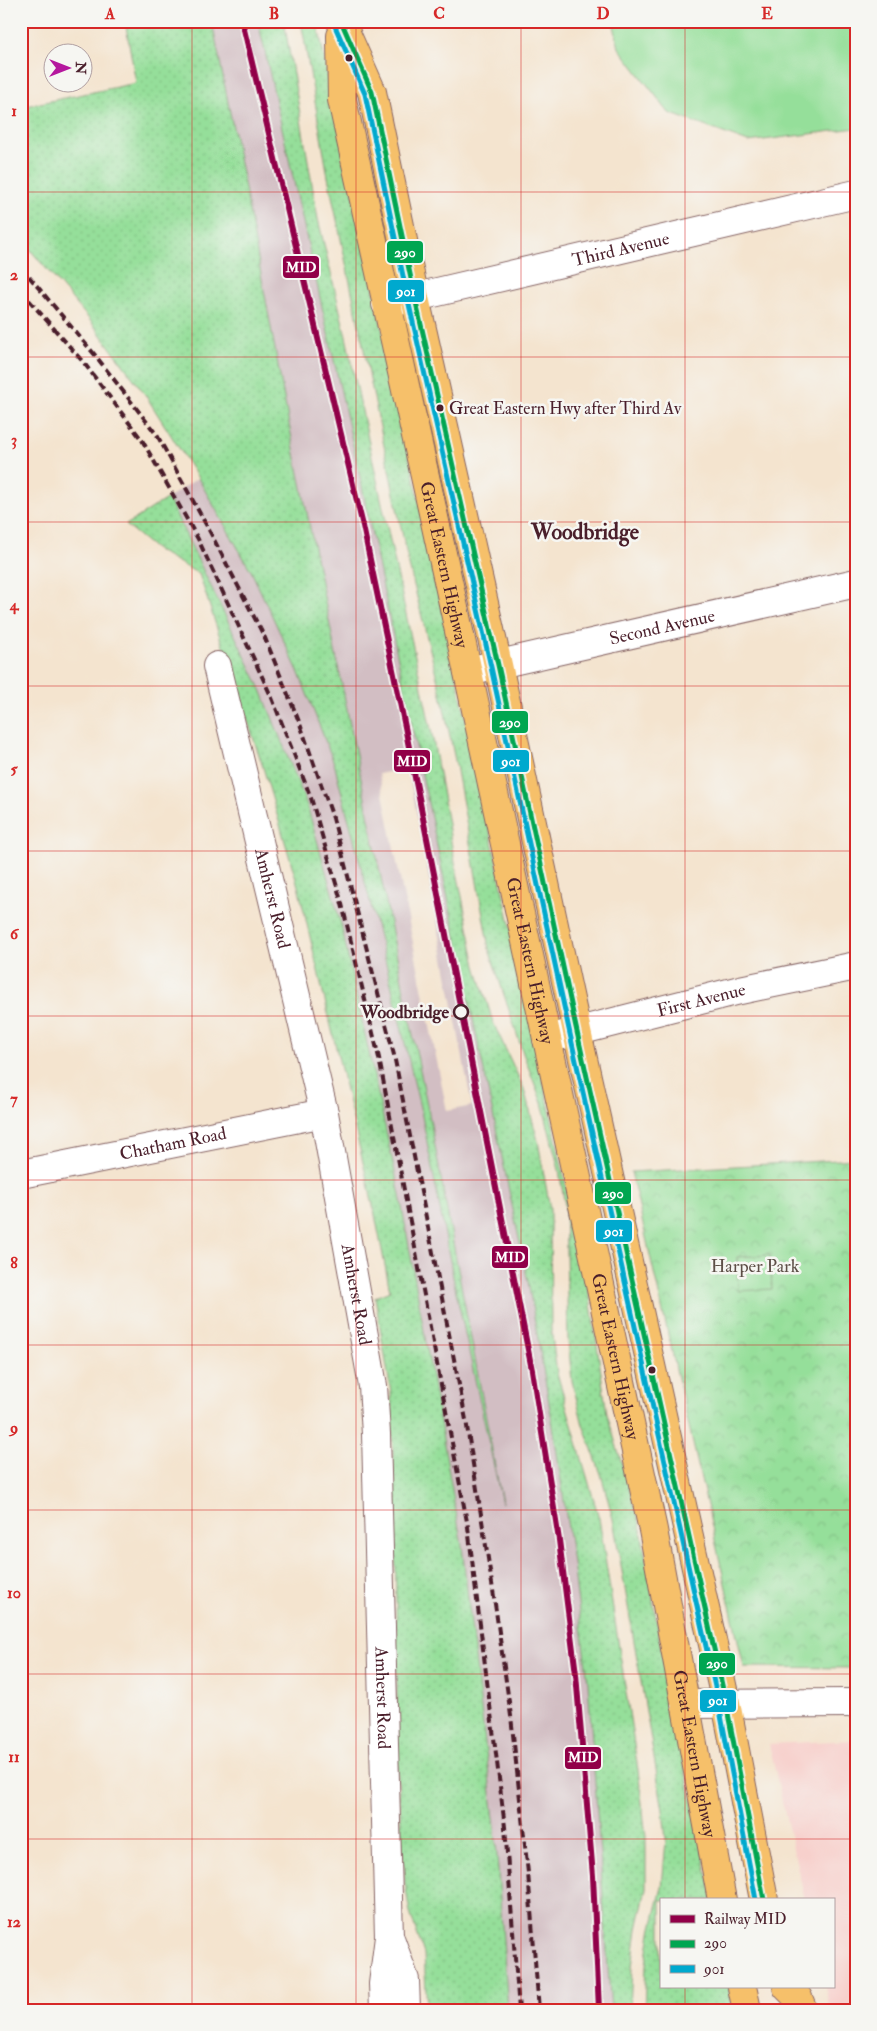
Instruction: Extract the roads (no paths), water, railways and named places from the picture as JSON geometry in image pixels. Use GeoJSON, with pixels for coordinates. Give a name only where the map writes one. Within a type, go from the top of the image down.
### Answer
{"type":"FeatureCollection","features":[{"type":"Feature","properties":{"kind":"highway","name":"Great Eastern Highway"},"geometry":{"type":"LineString","coordinates":[[341,22],[372,92],[415,298],[498,665],[577,1032],[726,1703],[764,1898]]}},
{"type":"Feature","properties":{"kind":"highway","name":"Great Eastern Highway"},"geometry":{"type":"LineString","coordinates":[[341,22],[342,100],[468,671],[653,1530],[722,1898]]}},
{"type":"Feature","properties":{"kind":"highway"},"geometry":{"type":"LineString","coordinates":[[742,1988],[747,2010]]}},
{"type":"Feature","properties":{"kind":"highway"},"geometry":{"type":"LineString","coordinates":[[782,1988],[787,2010]]}},
{"type":"Feature","properties":{"kind":"highway"},"geometry":{"type":"LineString","coordinates":[[788,1988],[798,1998],[803,2010]]}},
{"type":"Feature","properties":{"kind":"street","name":"Third Avenue"},"geometry":{"type":"LineString","coordinates":[[386,304],[856,194]]}},
{"type":"Feature","properties":{"kind":"street","name":"Second Avenue"},"geometry":{"type":"LineString","coordinates":[[468,671],[856,583]]}},
{"type":"Feature","properties":{"kind":"street","name":"Amherst Road"},"geometry":{"type":"LineString","coordinates":[[217,666],[324,1113],[373,1386],[376,1434],[389,1937],[383,1984],[384,2010]]}},
{"type":"Feature","properties":{"kind":"street","name":"First Avenue"},"geometry":{"type":"LineString","coordinates":[[547,1040],[740,990],[856,966]]}},
{"type":"Feature","properties":{"kind":"street","name":"Chatham Road"},"geometry":{"type":"LineString","coordinates":[[21,1174],[324,1113]]}},
{"type":"Feature","properties":{"kind":"street"},"geometry":{"type":"LineString","coordinates":[[685,1704],[856,1703]]}},
{"type":"Feature","properties":{"kind":"street","name":"Amherst Road"},"geometry":{"type":"LineString","coordinates":[[389,1937],[405,1980],[407,2010]]}},
{"type":"Feature","properties":{"kind":"railway"},"geometry":{"type":"LineString","coordinates":[[21,267],[95,355],[157,435],[265,638],[300,724],[333,818],[394,1055],[466,1420],[511,1716],[528,1873],[539,2010]]}},
{"type":"Feature","properties":{"kind":"railway"},"geometry":{"type":"LineString","coordinates":[[21,291],[84,363],[142,440],[198,539],[272,698],[311,798],[342,904],[379,1058],[468,1527],[505,1827],[519,2010]]}},
{"type":"Feature","properties":{"kind":"rail line","name":"MID"},"geometry":{"type":"LineString","coordinates":[[242,21],[363,526],[405,727],[532,1370],[559,1540],[576,1674],[593,1876],[599,2010]]}},
{"type":"Feature","properties":{"kind":"place","name":"Great Eastern Hwy after Third Av"},"geometry":{"type":"Point","coordinates":[440,408]}},
{"type":"Feature","properties":{"kind":"place","name":"Woodbridge"},"geometry":{"type":"Point","coordinates":[461,1012]}},
{"type":"Feature","properties":{"kind":"district","name":"Woodbridge"},"geometry":{"type":"Point","coordinates":[585,532]}},
{"type":"Feature","properties":{"kind":"park label","name":"Harper Park"},"geometry":{"type":"Point","coordinates":[755,1266]}}]}
